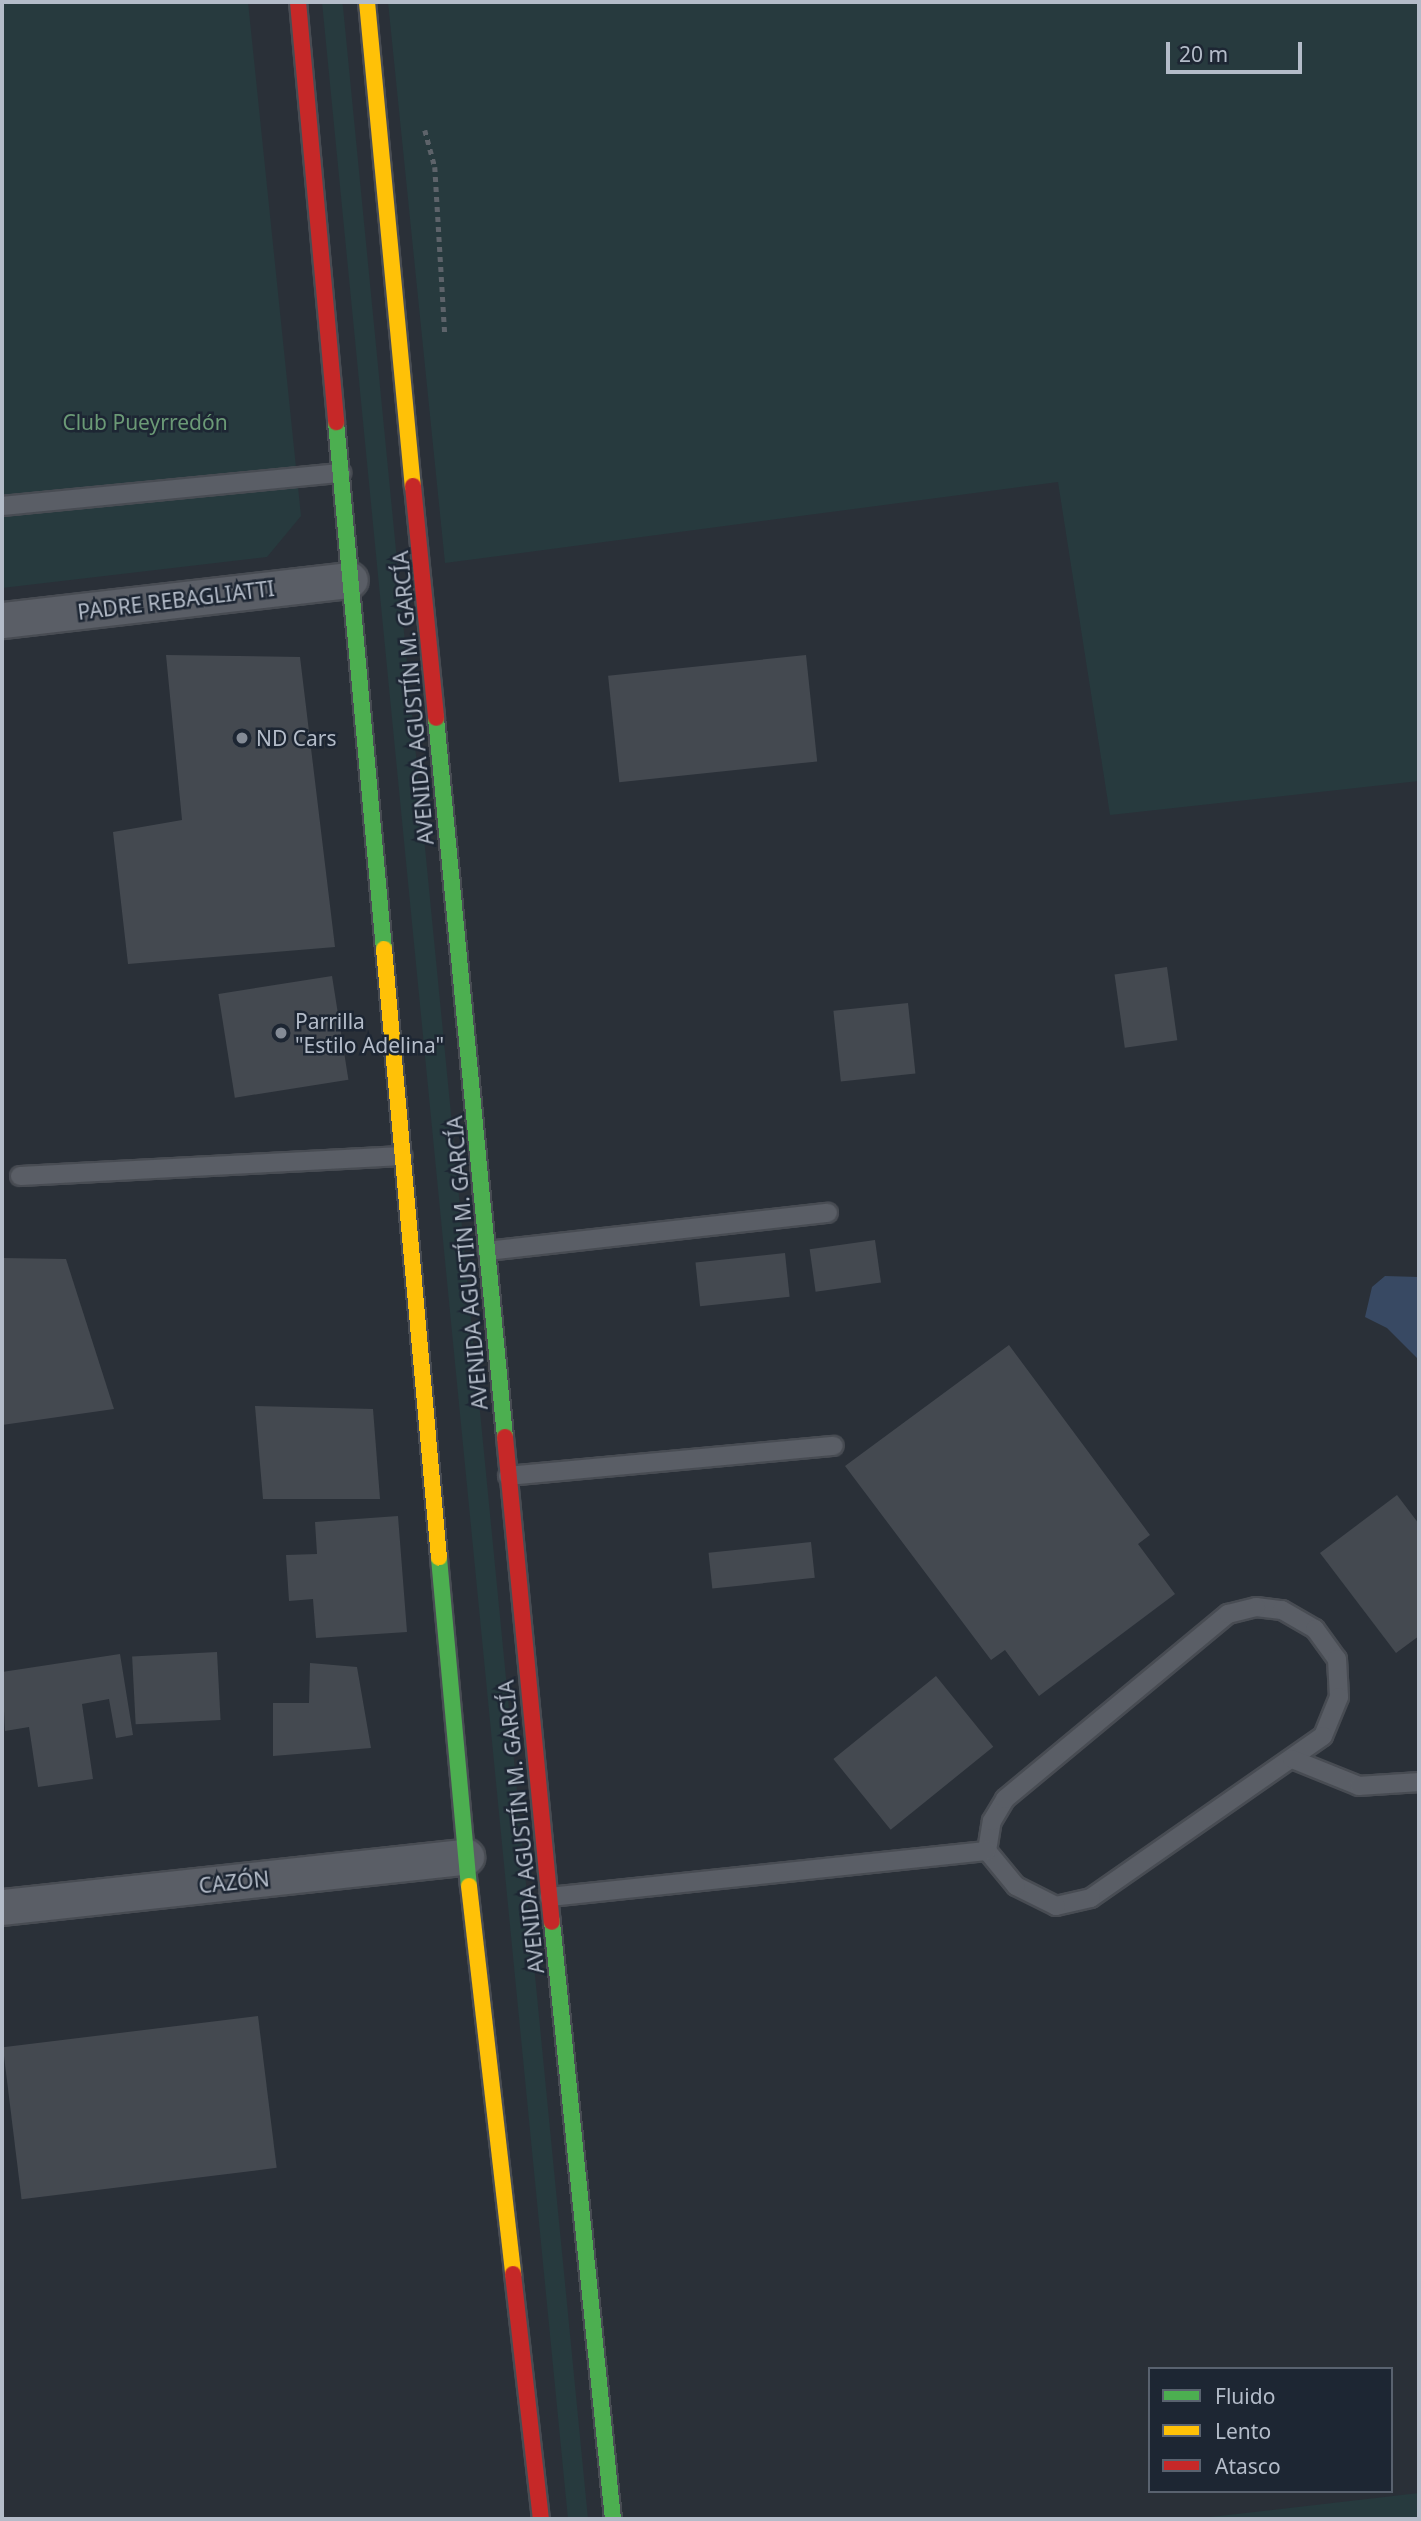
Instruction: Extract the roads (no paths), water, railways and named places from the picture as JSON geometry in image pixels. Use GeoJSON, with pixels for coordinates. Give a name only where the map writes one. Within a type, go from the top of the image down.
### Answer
{"type":"FeatureCollection","features":[{"type":"Feature","properties":{"kind":"main road"},"geometry":{"type":"LineString","coordinates":[[298,2],[466,1857],[541,2519]]}},
{"type":"Feature","properties":{"kind":"main road","name":"AVENIDA AGUSTÍN M. GARCÍA"},"geometry":{"type":"LineString","coordinates":[[367,2],[549,1897],[613,2519]]}},
{"type":"Feature","properties":{"kind":"street","name":"PADRE REBAGLIATTI"},"geometry":{"type":"LineString","coordinates":[[2,620],[350,580]]}},
{"type":"Feature","properties":{"kind":"street","name":"CAZÓN"},"geometry":{"type":"LineString","coordinates":[[2,1907],[466,1857]]}},
{"type":"Feature","properties":{"kind":"lane"},"geometry":{"type":"LineString","coordinates":[[2,506],[341,473]]}},
{"type":"Feature","properties":{"kind":"lane"},"geometry":{"type":"LineString","coordinates":[[20,1176],[402,1156]]}},
{"type":"Feature","properties":{"kind":"lane"},"geometry":{"type":"LineString","coordinates":[[486,1251],[828,1213]]}},
{"type":"Feature","properties":{"kind":"lane"},"geometry":{"type":"LineString","coordinates":[[508,1476],[834,1446]]}},
{"type":"Feature","properties":{"kind":"lane"},"geometry":{"type":"LineString","coordinates":[[1256,1607],[1282,1610],[1315,1629],[1337,1659],[1339,1697],[1323,1736],[1091,1898],[1056,1906],[1016,1886],[988,1851],[992,1821],[1005,1799],[1228,1614],[1256,1607]]}},
{"type":"Feature","properties":{"kind":"lane"},"geometry":{"type":"LineString","coordinates":[[1292,1759],[1359,1786],[1419,1782]]}},
{"type":"Feature","properties":{"kind":"lane"},"geometry":{"type":"LineString","coordinates":[[549,1897],[988,1851]]}},
{"type":"Feature","properties":{"kind":"water"},"geometry":{"type":"Polygon","coordinates":[[[1385,1276],[1419,1277],[1419,1360],[1387,1328],[1365,1317],[1372,1287],[1385,1276]]]}},
{"type":"Feature","properties":{"kind":"place","name":"ND Cars"},"geometry":{"type":"Point","coordinates":[242,738]}},
{"type":"Feature","properties":{"kind":"place","name":"Parrilla \"Estilo Adelina\""},"geometry":{"type":"Point","coordinates":[281,1033]}},
{"type":"Feature","properties":{"kind":"park label","name":"Club Pueyrredón"},"geometry":{"type":"Point","coordinates":[145,422]}}]}
